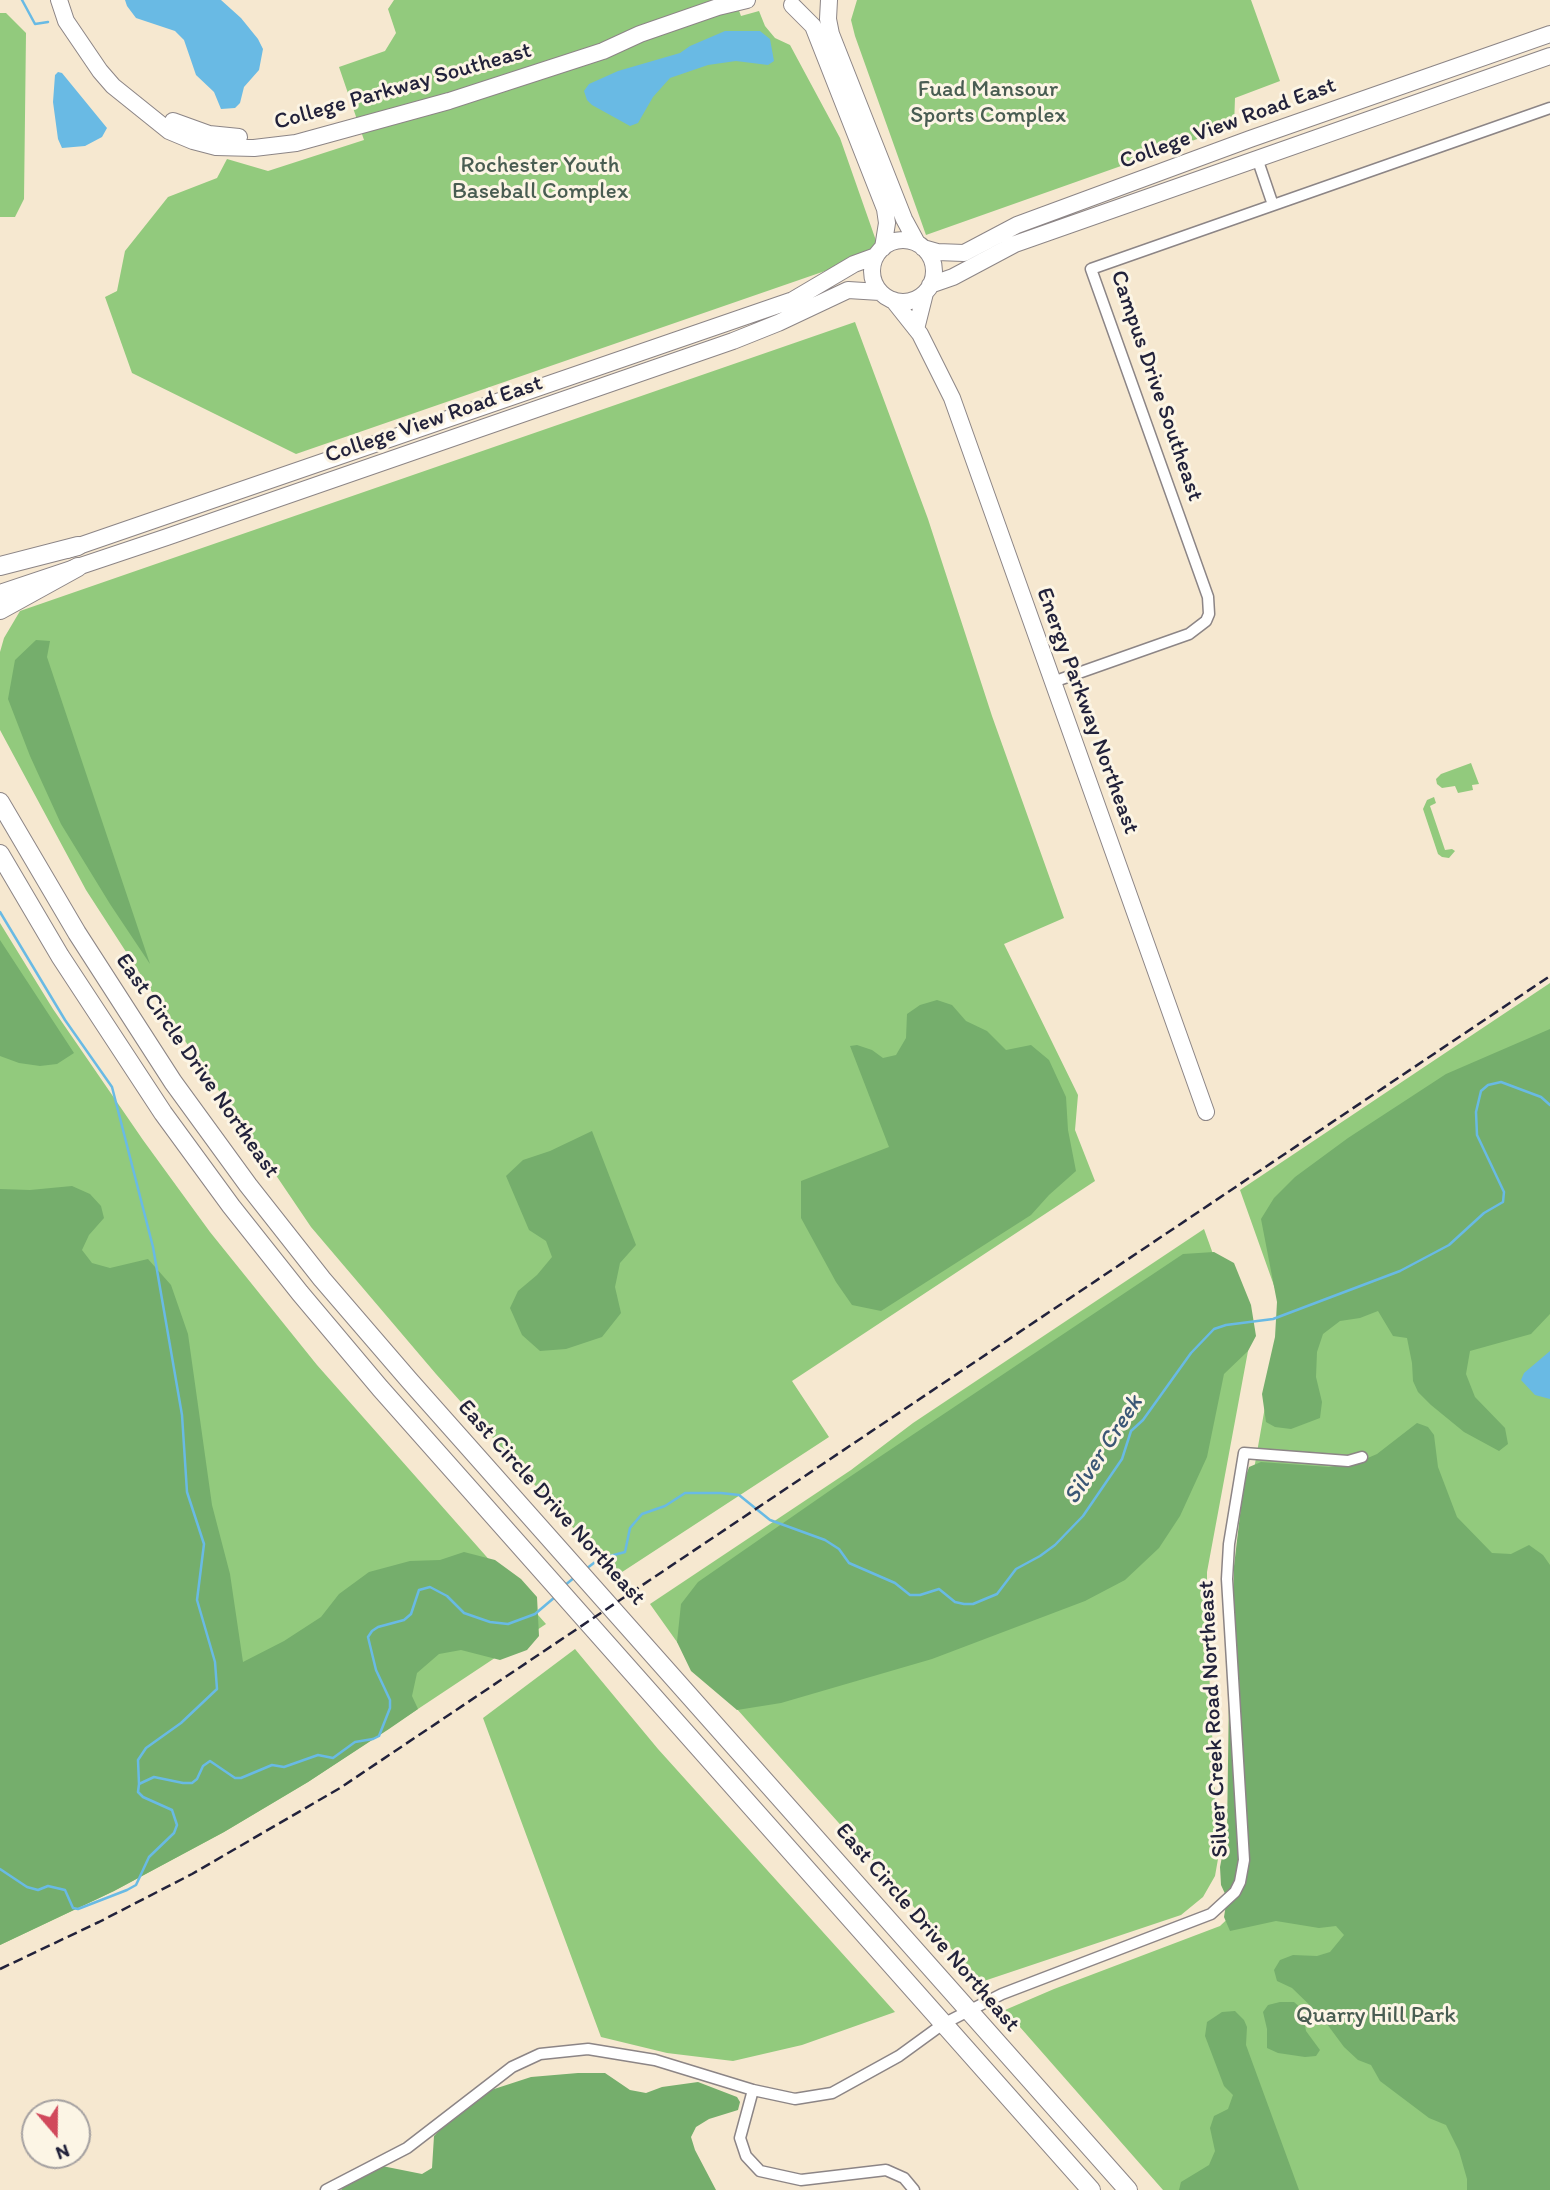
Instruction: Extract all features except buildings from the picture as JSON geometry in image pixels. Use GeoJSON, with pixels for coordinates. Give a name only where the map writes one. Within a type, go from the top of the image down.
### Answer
{"type":"FeatureCollection","features":[{"type":"Feature","properties":{"kind":"main road","name":"College Parkway Southeast"},"geometry":{"type":"LineString","coordinates":[[59,0],[66,21],[79,42],[113,86],[140,108],[209,134],[230,137],[276,136],[460,87],[596,44],[640,34],[725,3],[747,0]]}},
{"type":"Feature","properties":{"kind":"main road","name":"College Parkway Southeast"},"geometry":{"type":"LineString","coordinates":[[68,0],[79,42]]}},
{"type":"Feature","properties":{"kind":"main road"},"geometry":{"type":"LineString","coordinates":[[788,2],[802,7],[826,0],[831,34],[904,219],[933,265],[916,329]]}},
{"type":"Feature","properties":{"kind":"main road"},"geometry":{"type":"LineString","coordinates":[[788,2],[806,18],[816,33],[885,209],[887,223],[872,275],[887,296],[905,302],[916,299],[928,289]]}},
{"type":"Feature","properties":{"kind":"main road","name":"College View Road East"},"geometry":{"type":"LineString","coordinates":[[920,246],[937,253],[964,253],[1028,221],[1550,34]]}},
{"type":"Feature","properties":{"kind":"main road","name":"College View Road East"},"geometry":{"type":"LineString","coordinates":[[928,289],[1015,244],[1550,56]]}},
{"type":"Feature","properties":{"kind":"main road"},"geometry":{"type":"LineString","coordinates":[[879,252],[899,240],[920,246]]}},
{"type":"Feature","properties":{"kind":"main road","name":"College View Road East"},"geometry":{"type":"LineString","coordinates":[[0,573],[793,300],[879,252]]}},
{"type":"Feature","properties":{"kind":"main road","name":"College View Road East"},"geometry":{"type":"LineString","coordinates":[[0,593],[710,349],[778,323],[848,290],[887,296]]}},
{"type":"Feature","properties":{"kind":"main road","name":"Energy Parkway Northeast"},"geometry":{"type":"LineString","coordinates":[[887,296],[916,329],[952,398],[1206,1112]]}},
{"type":"Feature","properties":{"kind":"main road"},"geometry":{"type":"LineString","coordinates":[[0,566],[78,546]]}},
{"type":"Feature","properties":{"kind":"main road"},"geometry":{"type":"LineString","coordinates":[[0,610],[78,567]]}},
{"type":"Feature","properties":{"kind":"main road","name":"East Circle Drive Northeast"},"geometry":{"type":"LineString","coordinates":[[0,802],[77,933],[173,1082],[241,1175],[356,1320],[1128,2190]]}},
{"type":"Feature","properties":{"kind":"main road"},"geometry":{"type":"LineString","coordinates":[[0,854],[60,956],[128,1061],[231,1206],[300,1293],[380,1388],[1091,2190]]}},
{"type":"Feature","properties":{"kind":"street","name":"Campus Drive Southeast"},"geometry":{"type":"LineString","coordinates":[[1053,682],[1189,634],[1206,621],[1209,607],[1208,597],[1091,269],[1550,108]]}},
{"type":"Feature","properties":{"kind":"street"},"geometry":{"type":"LineString","coordinates":[[1257,158],[1273,205]]}},
{"type":"Feature","properties":{"kind":"street","name":"Silver Creek Road Northeast"},"geometry":{"type":"LineString","coordinates":[[326,2190],[407,2148],[512,2067],[540,2054],[588,2049],[655,2060],[753,2090],[795,2099],[832,2094],[899,2056],[943,2024],[968,2011],[1028,1983],[1201,1919],[1220,1908],[1235,1892],[1243,1871],[1244,1848],[1227,1579],[1229,1544],[1244,1453],[1348,1461],[1362,1457]]}},
{"type":"Feature","properties":{"kind":"street"},"geometry":{"type":"LineString","coordinates":[[753,2090],[740,2138],[746,2155],[760,2171],[800,2180],[886,2170],[904,2178],[914,2190]]}},
{"type":"Feature","properties":{"kind":"green space","name":"Rochester Youth Baseball Complex"},"geometry":{"type":"Polygon","coordinates":[[[394,0],[735,0],[741,16],[759,11],[765,26],[775,38],[790,45],[840,138],[880,252],[296,454],[132,373],[105,297],[117,291],[125,251],[168,197],[217,178],[227,159],[268,171],[364,140],[339,67],[385,51],[396,33],[388,9],[394,0]]]}},
{"type":"Feature","properties":{"kind":"green space","name":"Fuad Mansour Sports Complex"},"geometry":{"type":"Polygon","coordinates":[[[857,0],[1251,0],[1280,81],[1235,98],[1234,126],[926,235],[855,36],[851,20],[857,0]]]}},
{"type":"Feature","properties":{"kind":"green space"},"geometry":{"type":"Polygon","coordinates":[[[0,13],[6,13],[26,33],[24,199],[15,217],[0,217],[0,13]]]}},
{"type":"Feature","properties":{"kind":"green space"},"geometry":{"type":"Polygon","coordinates":[[[855,322],[928,519],[992,716],[1064,918],[1004,944],[1078,1095],[1075,1130],[1095,1181],[792,1381],[829,1437],[616,1576],[436,1374],[311,1227],[152,992],[86,890],[0,730],[0,652],[4,638],[20,611],[855,322]]]}},
{"type":"Feature","properties":{"kind":"green space"},"geometry":{"type":"Polygon","coordinates":[[[36,640],[50,641],[47,657],[150,964],[61,824],[8,699],[15,660],[36,640]]]}},
{"type":"Feature","properties":{"kind":"green space"},"geometry":{"type":"Polygon","coordinates":[[[1471,763],[1479,784],[1472,785],[1473,790],[1458,793],[1455,786],[1442,788],[1437,784],[1436,779],[1441,774],[1471,763]]]}},
{"type":"Feature","properties":{"kind":"green space"},"geometry":{"type":"Polygon","coordinates":[[[1434,797],[1436,803],[1430,806],[1445,850],[1455,851],[1449,858],[1438,854],[1423,809],[1427,800],[1434,797]]]}},
{"type":"Feature","properties":{"kind":"green space"},"geometry":{"type":"Polygon","coordinates":[[[0,923],[53,1009],[210,1232],[317,1365],[546,1624],[308,1782],[224,1832],[114,1891],[0,1945],[0,923]]]}},
{"type":"Feature","properties":{"kind":"green space"},"geometry":{"type":"Polygon","coordinates":[[[0,940],[74,1053],[57,1064],[40,1066],[19,1063],[0,1056],[0,940]]]}},
{"type":"Feature","properties":{"kind":"green space","name":"Quarry Hill Park"},"geometry":{"type":"Polygon","coordinates":[[[1550,983],[1550,2190],[1163,2190],[1005,2010],[1220,1926],[1237,1910],[1253,1475],[1272,1367],[1299,1356],[1240,1190],[1550,983]]]}},
{"type":"Feature","properties":{"kind":"green space"},"geometry":{"type":"Polygon","coordinates":[[[937,1000],[952,1005],[966,1021],[987,1031],[1006,1050],[1031,1045],[1049,1060],[1066,1097],[1068,1130],[1076,1171],[1031,1215],[881,1311],[852,1305],[836,1282],[801,1218],[801,1181],[889,1147],[850,1046],[857,1045],[872,1050],[883,1058],[896,1055],[906,1038],[907,1014],[920,1005],[937,1000]]]}},
{"type":"Feature","properties":{"kind":"green space"},"geometry":{"type":"Polygon","coordinates":[[[1550,1029],[1550,1314],[1531,1334],[1470,1351],[1466,1374],[1475,1397],[1505,1428],[1508,1444],[1499,1451],[1464,1432],[1418,1392],[1413,1381],[1407,1338],[1393,1336],[1378,1311],[1360,1318],[1340,1321],[1323,1334],[1317,1352],[1316,1377],[1322,1402],[1320,1418],[1291,1429],[1275,1427],[1266,1422],[1262,1394],[1275,1337],[1277,1302],[1261,1219],[1274,1198],[1295,1177],[1348,1138],[1446,1074],[1550,1029]]]}},
{"type":"Feature","properties":{"kind":"green space"},"geometry":{"type":"Polygon","coordinates":[[[592,1131],[636,1245],[620,1263],[615,1287],[621,1313],[602,1337],[566,1349],[540,1351],[522,1335],[510,1308],[518,1291],[537,1275],[552,1257],[546,1241],[529,1230],[506,1176],[523,1160],[550,1151],[592,1131]]]}},
{"type":"Feature","properties":{"kind":"green space"},"geometry":{"type":"Polygon","coordinates":[[[72,1186],[90,1194],[101,1206],[104,1218],[89,1235],[82,1250],[92,1263],[110,1268],[148,1259],[171,1285],[188,1334],[212,1505],[230,1574],[243,1662],[284,1641],[321,1617],[339,1594],[369,1572],[410,1561],[440,1560],[464,1552],[495,1560],[521,1579],[537,1597],[539,1636],[527,1650],[500,1660],[461,1650],[439,1654],[417,1673],[412,1696],[418,1709],[389,1729],[224,1832],[114,1891],[0,1945],[0,1189],[30,1190],[72,1186]]]}},
{"type":"Feature","properties":{"kind":"green space"},"geometry":{"type":"Polygon","coordinates":[[[1204,1229],[1248,1351],[1207,1572],[1218,1859],[1215,1876],[1203,1897],[1181,1915],[981,1982],[677,1642],[650,1604],[851,1470],[913,1423],[1204,1229]]]}},
{"type":"Feature","properties":{"kind":"green space"},"geometry":{"type":"Polygon","coordinates":[[[1214,1252],[1234,1263],[1251,1305],[1256,1336],[1248,1351],[1224,1374],[1207,1457],[1180,1516],[1159,1548],[1125,1580],[1085,1601],[932,1659],[781,1703],[737,1710],[691,1671],[677,1642],[681,1604],[698,1582],[848,1478],[1183,1254],[1214,1252]]]}},
{"type":"Feature","properties":{"kind":"green space"},"geometry":{"type":"Polygon","coordinates":[[[1417,1423],[1428,1427],[1434,1435],[1438,1467],[1457,1517],[1492,1553],[1511,1554],[1529,1545],[1543,1555],[1550,1565],[1550,2190],[1467,2190],[1467,2179],[1459,2151],[1446,2125],[1429,2118],[1380,2081],[1371,2065],[1358,2060],[1344,2047],[1321,2016],[1292,1988],[1277,1981],[1274,1970],[1280,1960],[1293,1955],[1317,1956],[1330,1952],[1344,1935],[1336,1926],[1319,1928],[1276,1921],[1230,1931],[1224,1917],[1227,1898],[1221,1885],[1220,1867],[1227,1831],[1229,1693],[1236,1664],[1234,1566],[1244,1481],[1249,1467],[1261,1462],[1329,1467],[1356,1463],[1377,1454],[1417,1423]]]}},
{"type":"Feature","properties":{"kind":"green space"},"geometry":{"type":"Polygon","coordinates":[[[575,1649],[658,1749],[895,2012],[802,2045],[733,2061],[667,2053],[601,2037],[483,1718],[575,1649]]]}},
{"type":"Feature","properties":{"kind":"green space"},"geometry":{"type":"Polygon","coordinates":[[[1294,2002],[1302,2009],[1306,2031],[1320,2050],[1316,2056],[1278,2053],[1267,2048],[1263,2012],[1268,2005],[1294,2002]]]}},
{"type":"Feature","properties":{"kind":"green space"},"geometry":{"type":"Polygon","coordinates":[[[1235,2011],[1247,2027],[1246,2045],[1299,2190],[1179,2190],[1181,2182],[1209,2165],[1215,2151],[1210,2128],[1214,2116],[1228,2109],[1233,2095],[1224,2086],[1205,2036],[1207,2022],[1222,2012],[1235,2011]]]}},
{"type":"Feature","properties":{"kind":"green space"},"geometry":{"type":"Polygon","coordinates":[[[605,2073],[630,2090],[646,2093],[662,2087],[698,2082],[737,2097],[740,2102],[738,2110],[709,2119],[696,2127],[691,2137],[716,2190],[341,2190],[346,2184],[382,2166],[422,2174],[432,2168],[434,2136],[448,2121],[488,2091],[531,2077],[605,2073]]]}},
{"type":"Feature","properties":{"kind":"water"},"geometry":{"type":"Polygon","coordinates":[[[125,0],[221,0],[241,18],[263,49],[259,70],[244,87],[240,103],[235,108],[221,109],[214,92],[196,75],[184,40],[175,31],[136,18],[125,0]]]}},
{"type":"Feature","properties":{"kind":"water"},"geometry":{"type":"Polygon","coordinates":[[[725,31],[760,31],[770,39],[774,61],[768,65],[736,61],[708,65],[670,78],[653,97],[638,123],[630,126],[587,100],[584,91],[589,84],[618,71],[680,53],[725,31]]]}},
{"type":"Feature","properties":{"kind":"water"},"geometry":{"type":"Polygon","coordinates":[[[62,73],[107,128],[102,137],[85,146],[62,148],[58,139],[53,102],[55,75],[62,73]]]}},
{"type":"Feature","properties":{"kind":"water"},"geometry":{"type":"Polygon","coordinates":[[[1550,1351],[1550,1399],[1535,1395],[1521,1380],[1524,1373],[1550,1351]]]}},
{"type":"Feature","properties":{"kind":"waterway"},"geometry":{"type":"LineString","coordinates":[[22,0],[35,24],[48,22]]}},
{"type":"Feature","properties":{"kind":"waterway"},"geometry":{"type":"LineString","coordinates":[[0,912],[65,1020],[112,1087],[153,1247],[182,1415],[187,1492],[204,1544],[197,1600],[215,1662],[217,1689],[181,1723],[146,1748],[138,1760],[139,1784]]}},
{"type":"Feature","properties":{"kind":"waterway","name":"Silver Creek"},"geometry":{"type":"LineString","coordinates":[[586,1569],[599,1559],[625,1552],[630,1528],[642,1514],[665,1506],[685,1493],[721,1493],[739,1495],[770,1520],[825,1540],[839,1549],[849,1563],[895,1583],[910,1595],[939,1589],[955,1602],[973,1604],[997,1594],[1016,1569],[1055,1545],[1083,1516],[1122,1459],[1131,1431],[1143,1420],[1191,1353],[1214,1329],[1273,1319],[1400,1271],[1449,1245],[1484,1213],[1503,1202],[1504,1192],[1477,1135],[1476,1112],[1481,1091],[1488,1085],[1501,1082],[1541,1097],[1550,1105]]}},
{"type":"Feature","properties":{"kind":"waterway","name":"Silver Creek"},"geometry":{"type":"LineString","coordinates":[[564,1586],[575,1577]]}},
{"type":"Feature","properties":{"kind":"waterway","name":"Silver Creek"},"geometry":{"type":"LineString","coordinates":[[0,1869],[27,1887],[38,1890],[48,1886],[65,1890],[73,1908],[78,1909],[127,1890],[136,1885],[149,1857],[174,1833],[177,1825],[172,1810],[143,1797],[138,1792],[139,1784],[154,1777],[192,1783],[203,1766],[210,1761],[235,1778],[241,1778],[272,1765],[284,1767],[318,1755],[333,1758],[355,1742],[379,1736],[390,1708],[390,1700],[376,1670],[368,1637],[378,1627],[404,1620],[411,1614],[419,1590],[430,1587],[447,1596],[464,1613],[490,1622],[508,1624],[535,1614],[555,1597]]}},
{"type":"Feature","properties":{"kind":"railway"},"geometry":{"type":"LineString","coordinates":[[0,1969],[192,1874],[340,1788],[1550,976]]}}]}
